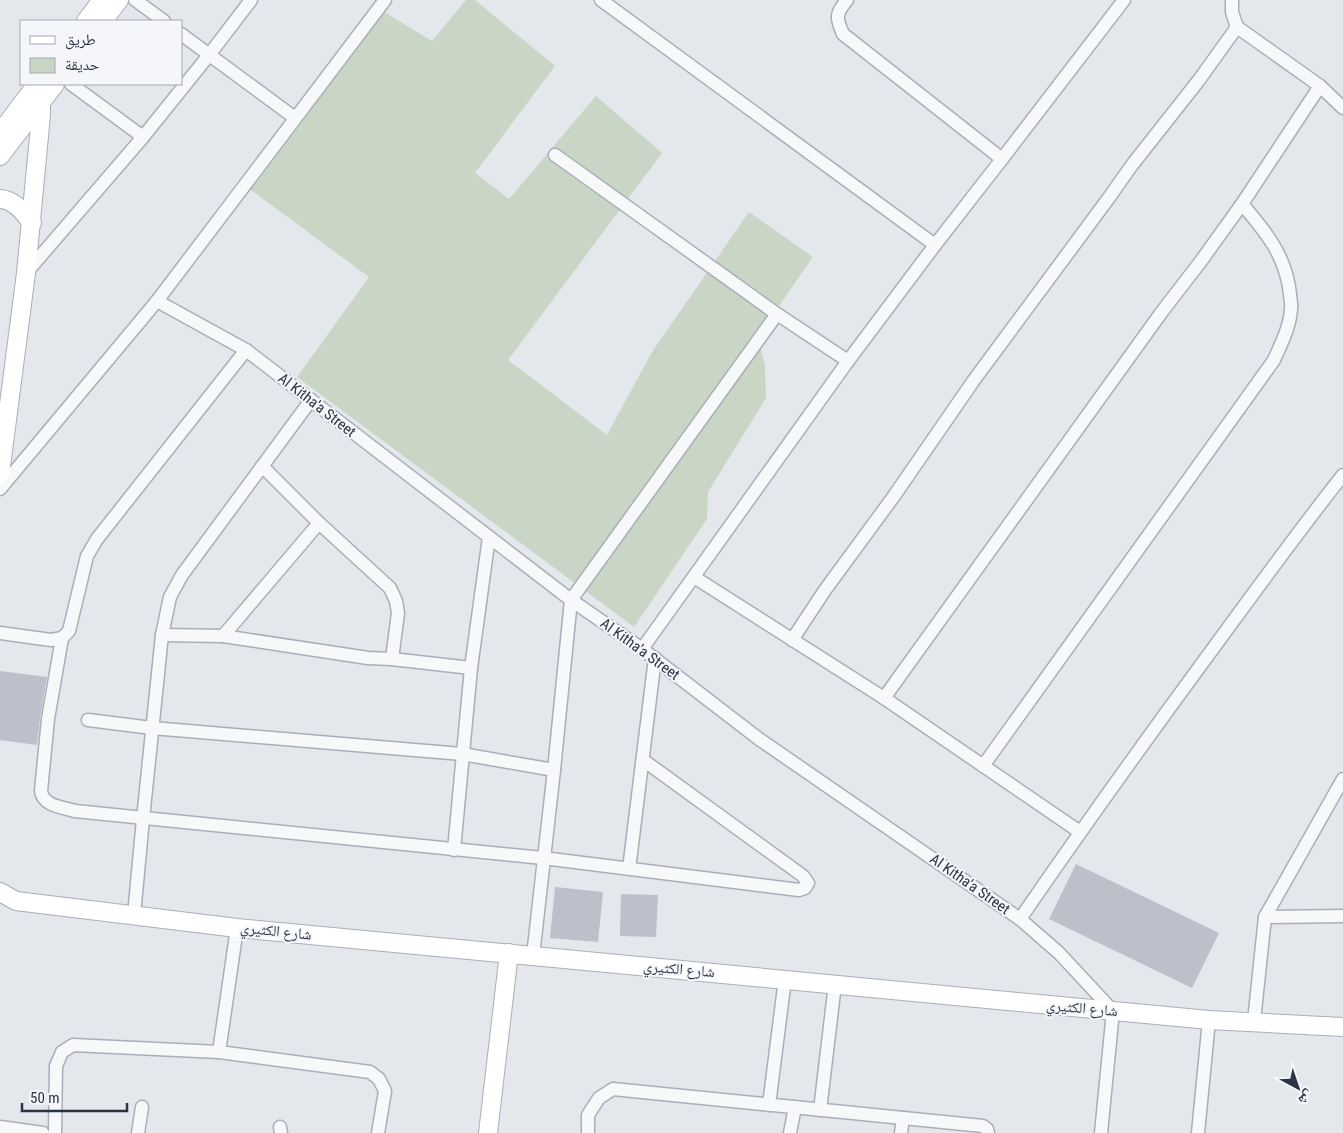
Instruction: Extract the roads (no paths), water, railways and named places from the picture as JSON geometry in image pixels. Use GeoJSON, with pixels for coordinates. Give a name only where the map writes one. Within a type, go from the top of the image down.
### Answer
{"type":"FeatureCollection","features":[{"type":"Feature","properties":{"kind":"main road"},"geometry":{"type":"LineString","coordinates":[[87,20],[102,0]]}},
{"type":"Feature","properties":{"kind":"main road"},"geometry":{"type":"LineString","coordinates":[[104,20],[119,0]]}},
{"type":"Feature","properties":{"kind":"main road"},"geometry":{"type":"LineString","coordinates":[[0,133],[38,85]]}},
{"type":"Feature","properties":{"kind":"main road"},"geometry":{"type":"LineString","coordinates":[[0,474],[32,223],[42,102],[39,85]]}},
{"type":"Feature","properties":{"kind":"main road"},"geometry":{"type":"LineString","coordinates":[[0,156],[54,85]]}},
{"type":"Feature","properties":{"kind":"main road"},"geometry":{"type":"LineString","coordinates":[[0,199],[20,207],[32,223]]}},
{"type":"Feature","properties":{"kind":"main road","name":"شارع الكثيري"},"geometry":{"type":"LineString","coordinates":[[0,892],[8,904],[134,915],[237,928],[1209,1020],[1343,1027]]}},
{"type":"Feature","properties":{"kind":"main road"},"geometry":{"type":"LineString","coordinates":[[488,1133],[509,953]]}},
{"type":"Feature","properties":{"kind":"street"},"geometry":{"type":"LineString","coordinates":[[135,0],[163,20]]}},
{"type":"Feature","properties":{"kind":"street"},"geometry":{"type":"LineString","coordinates":[[26,274],[144,137],[251,0]]}},
{"type":"Feature","properties":{"kind":"street"},"geometry":{"type":"LineString","coordinates":[[0,490],[157,301],[384,0]]}},
{"type":"Feature","properties":{"kind":"street"},"geometry":{"type":"LineString","coordinates":[[601,0],[935,245]]}},
{"type":"Feature","properties":{"kind":"street"},"geometry":{"type":"LineString","coordinates":[[846,0],[839,9],[837,21],[843,34],[1002,160]]}},
{"type":"Feature","properties":{"kind":"street"},"geometry":{"type":"LineString","coordinates":[[642,649],[848,361],[1124,0]]}},
{"type":"Feature","properties":{"kind":"street"},"geometry":{"type":"LineString","coordinates":[[1232,0],[1232,12],[1237,27],[1320,86],[1343,108]]}},
{"type":"Feature","properties":{"kind":"street"},"geometry":{"type":"LineString","coordinates":[[792,640],[825,590],[983,368],[1132,165],[1199,80],[1237,27]]}},
{"type":"Feature","properties":{"kind":"street"},"geometry":{"type":"LineString","coordinates":[[182,35],[295,118]]}},
{"type":"Feature","properties":{"kind":"street"},"geometry":{"type":"LineString","coordinates":[[72,85],[144,137]]}},
{"type":"Feature","properties":{"kind":"street"},"geometry":{"type":"LineString","coordinates":[[884,698],[1161,313],[1242,204],[1320,86]]}},
{"type":"Feature","properties":{"kind":"street"},"geometry":{"type":"LineString","coordinates":[[555,155],[777,314],[848,361]]}},
{"type":"Feature","properties":{"kind":"street"},"geometry":{"type":"LineString","coordinates":[[983,766],[1274,360],[1286,335],[1291,309],[1286,273],[1276,248],[1242,204]]}},
{"type":"Feature","properties":{"kind":"street","name":"Al Kitha'a Street"},"geometry":{"type":"LineString","coordinates":[[157,301],[246,350],[571,600],[655,658],[759,739],[1020,918],[1059,953],[1113,1010]]}},
{"type":"Feature","properties":{"kind":"street"},"geometry":{"type":"LineString","coordinates":[[532,956],[554,770],[571,600],[777,314]]}},
{"type":"Feature","properties":{"kind":"street"},"geometry":{"type":"LineString","coordinates":[[0,633],[51,640],[62,638],[69,631],[87,556],[96,539],[246,350]]}},
{"type":"Feature","properties":{"kind":"street"},"geometry":{"type":"LineString","coordinates":[[134,915],[162,635],[170,597],[182,576],[311,400]]}},
{"type":"Feature","properties":{"kind":"street"},"geometry":{"type":"LineString","coordinates":[[262,466],[319,523],[390,588],[396,601],[398,613],[392,659]]}},
{"type":"Feature","properties":{"kind":"street"},"geometry":{"type":"LineString","coordinates":[[1020,918],[1080,832],[1274,566],[1343,475]]}},
{"type":"Feature","properties":{"kind":"street"},"geometry":{"type":"LineString","coordinates":[[223,636],[319,523]]}},
{"type":"Feature","properties":{"kind":"street"},"geometry":{"type":"LineString","coordinates":[[454,850],[471,668],[489,537]]}},
{"type":"Feature","properties":{"kind":"street"},"geometry":{"type":"LineString","coordinates":[[694,577],[884,698],[1080,832]]}},
{"type":"Feature","properties":{"kind":"street"},"geometry":{"type":"LineString","coordinates":[[162,635],[223,636],[368,658],[471,668]]}},
{"type":"Feature","properties":{"kind":"street"},"geometry":{"type":"LineString","coordinates":[[62,638],[48,719],[41,791],[42,797],[47,802],[75,811],[543,858],[799,890],[806,888],[808,883],[803,876],[643,760]]}},
{"type":"Feature","properties":{"kind":"street"},"geometry":{"type":"LineString","coordinates":[[629,869],[655,658]]}},
{"type":"Feature","properties":{"kind":"street"},"geometry":{"type":"LineString","coordinates":[[88,720],[152,728],[462,754],[554,770]]}},
{"type":"Feature","properties":{"kind":"street"},"geometry":{"type":"LineString","coordinates":[[1254,1021],[1265,917],[1343,779]]}},
{"type":"Feature","properties":{"kind":"street"},"geometry":{"type":"LineString","coordinates":[[1265,917],[1343,916]]}},
{"type":"Feature","properties":{"kind":"street"},"geometry":{"type":"LineString","coordinates":[[219,1052],[237,928]]}},
{"type":"Feature","properties":{"kind":"street"},"geometry":{"type":"LineString","coordinates":[[769,1105],[784,979]]}},
{"type":"Feature","properties":{"kind":"street"},"geometry":{"type":"LineString","coordinates":[[820,1110],[835,984]]}},
{"type":"Feature","properties":{"kind":"street"},"geometry":{"type":"LineString","coordinates":[[1101,1133],[1113,1010]]}},
{"type":"Feature","properties":{"kind":"street"},"geometry":{"type":"LineString","coordinates":[[1198,1133],[1209,1020]]}},
{"type":"Feature","properties":{"kind":"street"},"geometry":{"type":"LineString","coordinates":[[55,1133],[56,1066],[62,1052],[73,1045],[219,1052],[370,1072],[379,1079],[385,1091],[378,1133]]}},
{"type":"Feature","properties":{"kind":"street"},"geometry":{"type":"LineString","coordinates":[[588,1133],[588,1115],[599,1098],[613,1089],[983,1126],[987,1129],[988,1133]]}},
{"type":"Feature","properties":{"kind":"street"},"geometry":{"type":"LineString","coordinates":[[138,1133],[142,1107]]}},
{"type":"Feature","properties":{"kind":"street"},"geometry":{"type":"LineString","coordinates":[[790,1133],[795,1107]]}},
{"type":"Feature","properties":{"kind":"street"},"geometry":{"type":"LineString","coordinates":[[901,1133],[903,1118]]}},
{"type":"Feature","properties":{"kind":"street"},"geometry":{"type":"LineString","coordinates":[[0,1127],[43,1133]]}}]}
